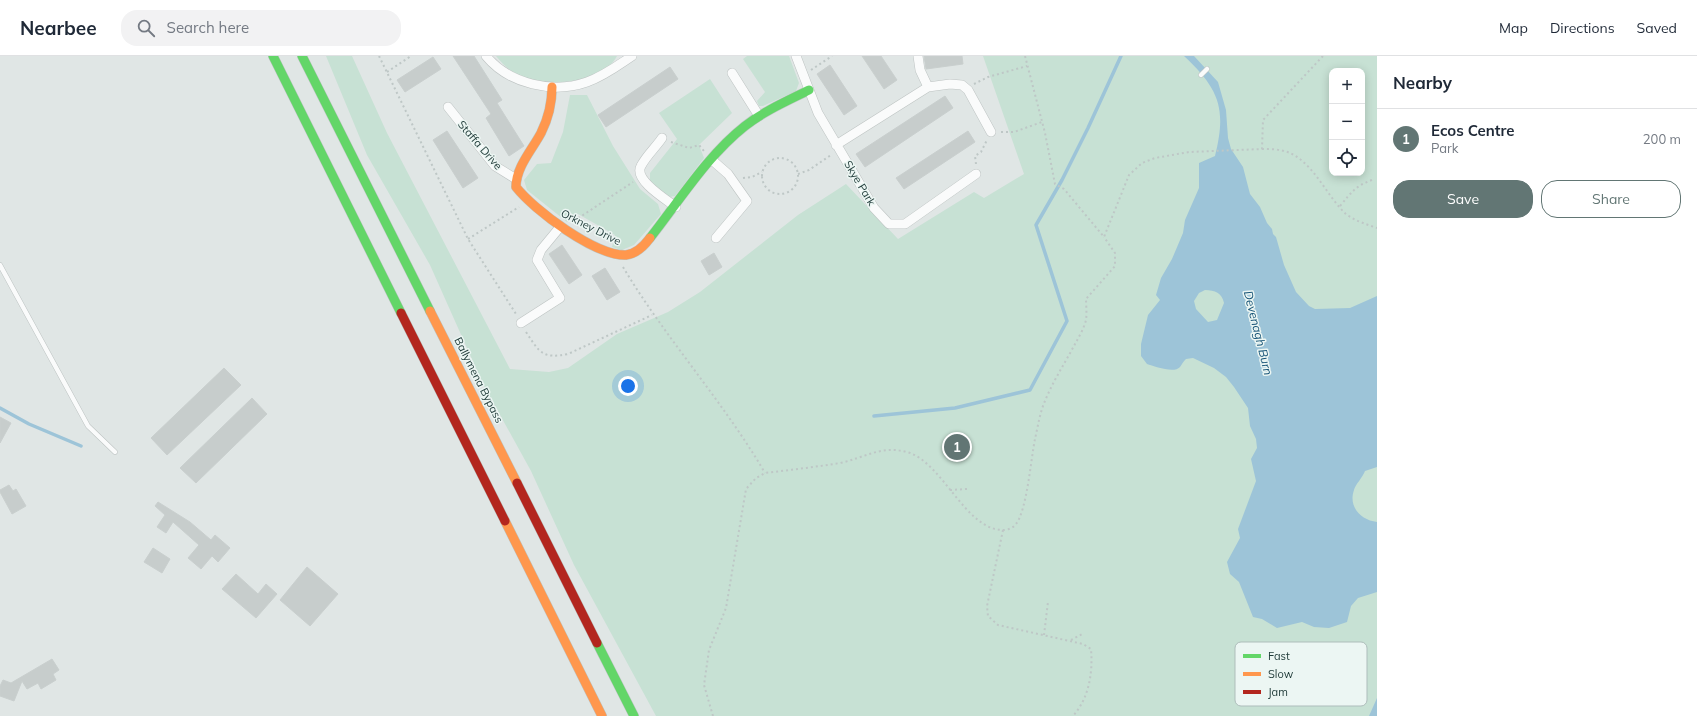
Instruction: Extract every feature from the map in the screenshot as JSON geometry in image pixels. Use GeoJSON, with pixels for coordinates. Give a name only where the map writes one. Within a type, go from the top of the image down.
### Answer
{"type":"FeatureCollection","features":[{"type":"Feature","properties":{"kind":"main road"},"geometry":{"type":"LineString","coordinates":[[273,56],[602,716]]}},
{"type":"Feature","properties":{"kind":"main road","name":"Ballymena Bypass"},"geometry":{"type":"LineString","coordinates":[[302,56],[634,716]]}},
{"type":"Feature","properties":{"kind":"main road"},"geometry":{"type":"LineString","coordinates":[[516,179],[544,126],[551,105],[552,86]]}},
{"type":"Feature","properties":{"kind":"main road","name":"Orkney Drive"},"geometry":{"type":"LineString","coordinates":[[516,179],[518,189],[526,198],[562,228],[610,252],[620,255],[632,253],[644,246],[723,147],[759,116],[809,90]]}},
{"type":"Feature","properties":{"kind":"street"},"geometry":{"type":"LineString","coordinates":[[486,56],[497,67],[520,81],[552,86],[577,85],[594,80],[610,72],[632,56]]}},
{"type":"Feature","properties":{"kind":"street","name":"Skye Park"},"geometry":{"type":"LineString","coordinates":[[796,56],[818,113],[874,208],[889,224],[905,224],[976,174]]}},
{"type":"Feature","properties":{"kind":"street"},"geometry":{"type":"LineString","coordinates":[[918,56],[920,70],[928,87]]}},
{"type":"Feature","properties":{"kind":"street"},"geometry":{"type":"LineString","coordinates":[[732,73],[759,116]]}},
{"type":"Feature","properties":{"kind":"street"},"geometry":{"type":"LineString","coordinates":[[836,145],[928,87],[953,84],[966,88],[991,132]]}},
{"type":"Feature","properties":{"kind":"street","name":"Staffa Drive"},"geometry":{"type":"LineString","coordinates":[[448,107],[495,166],[516,179]]}},
{"type":"Feature","properties":{"kind":"street"},"geometry":{"type":"LineString","coordinates":[[662,138],[640,166],[641,177],[650,187],[676,207]]}},
{"type":"Feature","properties":{"kind":"street"},"geometry":{"type":"LineString","coordinates":[[712,160],[732,180],[747,201],[716,238]]}},
{"type":"Feature","properties":{"kind":"street"},"geometry":{"type":"LineString","coordinates":[[521,323],[560,298],[537,260],[541,250],[562,228]]}},
{"type":"Feature","properties":{"kind":"lane"},"geometry":{"type":"LineString","coordinates":[[1201,75],[1207,69]]}},
{"type":"Feature","properties":{"kind":"lane"},"geometry":{"type":"LineString","coordinates":[[0,265],[88,426],[115,452]]}},
{"type":"Feature","properties":{"kind":"path"},"geometry":{"type":"LineString","coordinates":[[379,56],[468,239],[538,351],[545,356],[555,357],[568,354],[652,315]]}},
{"type":"Feature","properties":{"kind":"path"},"geometry":{"type":"LineString","coordinates":[[387,72],[411,56]]}},
{"type":"Feature","properties":{"kind":"path"},"geometry":{"type":"LineString","coordinates":[[804,76],[832,56]]}},
{"type":"Feature","properties":{"kind":"path"},"geometry":{"type":"LineString","coordinates":[[713,716],[704,685],[709,650],[726,608],[746,489],[756,478],[765,473],[841,462],[878,450],[909,452],[924,461],[935,471],[950,490],[978,519],[992,528],[1004,530],[1011,529],[1017,523],[1026,497],[1035,440],[1045,401],[1086,320],[1086,299],[1115,266],[1115,253],[1064,189],[1055,184],[1042,122],[1025,56]]}},
{"type":"Feature","properties":{"kind":"path"},"geometry":{"type":"LineString","coordinates":[[1262,149],[1263,120],[1322,56]]}},
{"type":"Feature","properties":{"kind":"path"},"geometry":{"type":"LineString","coordinates":[[966,88],[988,77],[1027,66]]}},
{"type":"Feature","properties":{"kind":"path"},"geometry":{"type":"LineString","coordinates":[[976,174],[975,156],[981,152],[991,132],[1014,132],[1042,122]]}},
{"type":"Feature","properties":{"kind":"path"},"geometry":{"type":"LineString","coordinates":[[662,138],[689,148],[699,145],[712,160]]}},
{"type":"Feature","properties":{"kind":"path"},"geometry":{"type":"LineString","coordinates":[[798,174],[809,170],[831,155],[836,145]]}},
{"type":"Feature","properties":{"kind":"path"},"geometry":{"type":"LineString","coordinates":[[1104,238],[1129,175],[1142,164],[1155,158],[1188,152],[1262,149],[1284,151],[1296,157],[1312,171],[1340,206],[1357,221],[1377,228]]}},
{"type":"Feature","properties":{"kind":"path"},"geometry":{"type":"LineString","coordinates":[[732,180],[752,177],[762,172],[769,161],[781,158],[792,162],[798,174],[796,185],[787,193],[776,194],[771,192],[763,184],[762,172]]}},
{"type":"Feature","properties":{"kind":"path"},"geometry":{"type":"LineString","coordinates":[[562,228],[641,177]]}},
{"type":"Feature","properties":{"kind":"path"},"geometry":{"type":"LineString","coordinates":[[1340,206],[1360,184],[1372,180]]}},
{"type":"Feature","properties":{"kind":"path"},"geometry":{"type":"LineString","coordinates":[[468,239],[518,208],[526,198]]}},
{"type":"Feature","properties":{"kind":"path"},"geometry":{"type":"LineString","coordinates":[[620,255],[622,265],[652,315],[721,405],[746,441],[765,473]]}},
{"type":"Feature","properties":{"kind":"path"},"geometry":{"type":"LineString","coordinates":[[950,490],[967,489]]}},
{"type":"Feature","properties":{"kind":"path"},"geometry":{"type":"LineString","coordinates":[[1004,530],[987,606],[988,616],[998,625],[1083,644],[1090,649],[1092,664],[1086,697],[1073,716]]}},
{"type":"Feature","properties":{"kind":"path"},"geometry":{"type":"LineString","coordinates":[[1044,635],[1048,602]]}},
{"type":"Feature","properties":{"kind":"path"},"geometry":{"type":"LineString","coordinates":[[1070,641],[1084,633]]}},
{"type":"Feature","properties":{"kind":"green space"},"geometry":{"type":"Polygon","coordinates":[[[326,56],[352,56],[387,133],[510,369],[549,372],[568,368],[617,334],[668,312],[700,292],[798,215],[846,184],[898,239],[974,192],[984,198],[1024,174],[983,56],[1377,56],[1377,716],[656,716],[574,565],[531,471],[483,384],[430,265],[367,155],[326,56]]]}},
{"type":"Feature","properties":{"kind":"green space"},"geometry":{"type":"Polygon","coordinates":[[[496,56],[617,56],[610,66],[599,73],[572,81],[557,82],[542,81],[517,74],[503,64],[496,56]]]}},
{"type":"Feature","properties":{"kind":"green space"},"geometry":{"type":"Polygon","coordinates":[[[747,56],[789,56],[799,83],[796,91],[763,106],[759,106],[757,101],[765,92],[743,59],[747,56]]]}},
{"type":"Feature","properties":{"kind":"green space"},"geometry":{"type":"Polygon","coordinates":[[[710,79],[732,113],[699,145],[704,158],[675,196],[669,197],[650,183],[650,173],[677,139],[659,113],[710,79]]]}},
{"type":"Feature","properties":{"kind":"green space"},"geometry":{"type":"Polygon","coordinates":[[[570,95],[587,95],[613,146],[640,189],[658,204],[661,214],[634,245],[622,250],[612,247],[615,235],[578,214],[567,222],[527,190],[524,180],[537,164],[551,163],[563,132],[570,95]]]}},
{"type":"Feature","properties":{"kind":"water","name":"Devenagh Burn"},"geometry":{"type":"Polygon","coordinates":[[[1184,56],[1194,56],[1218,82],[1226,110],[1228,138],[1231,149],[1243,167],[1250,194],[1260,207],[1267,223],[1276,237],[1284,265],[1296,292],[1309,306],[1315,309],[1350,308],[1377,296],[1377,467],[1365,471],[1355,488],[1353,502],[1357,512],[1366,519],[1377,522],[1377,592],[1358,598],[1351,606],[1347,622],[1329,628],[1314,627],[1302,622],[1277,628],[1262,619],[1253,617],[1239,582],[1230,574],[1227,562],[1240,538],[1238,529],[1256,481],[1251,459],[1257,448],[1256,439],[1250,426],[1248,408],[1234,387],[1226,377],[1214,368],[1193,358],[1186,359],[1177,369],[1169,370],[1147,364],[1141,356],[1141,344],[1148,315],[1160,300],[1156,295],[1161,278],[1172,259],[1183,233],[1185,220],[1199,188],[1199,163],[1215,156],[1219,139],[1220,112],[1217,100],[1212,89],[1196,68],[1184,56]],[[1209,290],[1199,293],[1194,301],[1196,309],[1208,322],[1217,320],[1224,303],[1220,294],[1209,290]]]}},
{"type":"Feature","properties":{"kind":"water"},"geometry":{"type":"Polygon","coordinates":[[[1377,698],[1377,716],[1369,716],[1377,698]]]}},
{"type":"Feature","properties":{"kind":"building"},"geometry":{"type":"Polygon","coordinates":[[[453,56],[474,56],[502,100],[497,103],[524,146],[509,156],[486,118],[491,114],[453,56]]]}},
{"type":"Feature","properties":{"kind":"building"},"geometry":{"type":"Polygon","coordinates":[[[862,56],[881,56],[897,80],[884,89],[862,56]]]}},
{"type":"Feature","properties":{"kind":"building"},"geometry":{"type":"Polygon","coordinates":[[[924,56],[962,56],[963,64],[926,69],[924,56]]]}},
{"type":"Feature","properties":{"kind":"building"},"geometry":{"type":"Polygon","coordinates":[[[433,57],[441,69],[405,92],[397,80],[433,57]]]}},
{"type":"Feature","properties":{"kind":"building"},"geometry":{"type":"Polygon","coordinates":[[[830,65],[857,106],[844,115],[817,74],[830,65]]]}},
{"type":"Feature","properties":{"kind":"building"},"geometry":{"type":"Polygon","coordinates":[[[670,67],[678,79],[606,127],[598,115],[670,67]]]}},
{"type":"Feature","properties":{"kind":"building"},"geometry":{"type":"Polygon","coordinates":[[[945,96],[953,108],[865,167],[856,154],[945,96]]]}},
{"type":"Feature","properties":{"kind":"building"},"geometry":{"type":"Polygon","coordinates":[[[447,131],[478,178],[463,188],[433,140],[447,131]]]}},
{"type":"Feature","properties":{"kind":"building"},"geometry":{"type":"Polygon","coordinates":[[[968,131],[975,142],[904,189],[896,178],[968,131]]]}},
{"type":"Feature","properties":{"kind":"building"},"geometry":{"type":"Polygon","coordinates":[[[562,245],[582,275],[569,284],[549,254],[562,245]]]}},
{"type":"Feature","properties":{"kind":"building"},"geometry":{"type":"Polygon","coordinates":[[[714,253],[722,267],[709,275],[701,261],[714,253]]]}},
{"type":"Feature","properties":{"kind":"building"},"geometry":{"type":"Polygon","coordinates":[[[605,268],[620,292],[607,300],[592,276],[605,268]]]}},
{"type":"Feature","properties":{"kind":"building"},"geometry":{"type":"Polygon","coordinates":[[[224,368],[241,385],[167,455],[151,438],[224,368]]]}},
{"type":"Feature","properties":{"kind":"building"},"geometry":{"type":"Polygon","coordinates":[[[252,398],[267,414],[196,483],[180,468],[252,398]]]}},
{"type":"Feature","properties":{"kind":"building"},"geometry":{"type":"Polygon","coordinates":[[[0,417],[11,423],[0,443],[0,417]]]}},
{"type":"Feature","properties":{"kind":"building"},"geometry":{"type":"Polygon","coordinates":[[[9,485],[13,491],[16,489],[26,506],[12,514],[0,492],[0,490],[9,485]]]}},
{"type":"Feature","properties":{"kind":"building"},"geometry":{"type":"Polygon","coordinates":[[[158,502],[190,522],[211,540],[215,535],[230,548],[218,562],[212,556],[201,569],[188,558],[199,545],[173,522],[166,533],[157,527],[165,515],[155,506],[158,502]]]}},
{"type":"Feature","properties":{"kind":"building"},"geometry":{"type":"Polygon","coordinates":[[[153,548],[170,559],[162,573],[144,562],[153,548]]]}},
{"type":"Feature","properties":{"kind":"building"},"geometry":{"type":"Polygon","coordinates":[[[307,567],[338,594],[310,626],[280,600],[307,567]]]}},
{"type":"Feature","properties":{"kind":"building"},"geometry":{"type":"Polygon","coordinates":[[[236,574],[258,594],[266,584],[277,594],[256,618],[222,589],[236,574]]]}},
{"type":"Feature","properties":{"kind":"building"},"geometry":{"type":"Polygon","coordinates":[[[52,659],[59,670],[53,674],[56,680],[41,689],[38,683],[27,689],[22,681],[14,701],[0,696],[0,686],[3,680],[11,683],[52,659]]]}},
{"type":"Feature","properties":{"kind":"waterway"},"geometry":{"type":"LineString","coordinates":[[874,416],[955,408],[1030,390],[1067,321],[1036,225],[1062,180],[1121,56]]}},
{"type":"Feature","properties":{"kind":"waterway"},"geometry":{"type":"LineString","coordinates":[[0,408],[29,424],[81,446]]}},
{"type":"Feature","properties":{"kind":"traffic: fast"},"geometry":{"type":"LineString","coordinates":[[273,56],[401,313]]}},
{"type":"Feature","properties":{"kind":"traffic: fast"},"geometry":{"type":"LineString","coordinates":[[302,56],[430,311]]}},
{"type":"Feature","properties":{"kind":"traffic: fast"},"geometry":{"type":"LineString","coordinates":[[650,238],[694,179],[731,138],[745,126],[776,106],[809,90]]}},
{"type":"Feature","properties":{"kind":"traffic: fast"},"geometry":{"type":"LineString","coordinates":[[597,643],[634,716]]}},
{"type":"Feature","properties":{"kind":"traffic: slow"},"geometry":{"type":"LineString","coordinates":[[552,87],[546,122],[525,159],[519,173],[516,187],[525,197],[551,219],[582,240],[598,248],[613,253],[626,255],[640,249],[650,238]]}},
{"type":"Feature","properties":{"kind":"traffic: slow"},"geometry":{"type":"LineString","coordinates":[[430,311],[517,483]]}},
{"type":"Feature","properties":{"kind":"traffic: slow"},"geometry":{"type":"LineString","coordinates":[[505,521],[602,716]]}},
{"type":"Feature","properties":{"kind":"traffic: jam"},"geometry":{"type":"LineString","coordinates":[[401,313],[505,521]]}},
{"type":"Feature","properties":{"kind":"traffic: jam"},"geometry":{"type":"LineString","coordinates":[[517,483],[597,643]]}},
{"type":"Feature","properties":{"kind":"place","name":"Ecos Centre"},"geometry":{"type":"Point","coordinates":[957,447]}}]}
